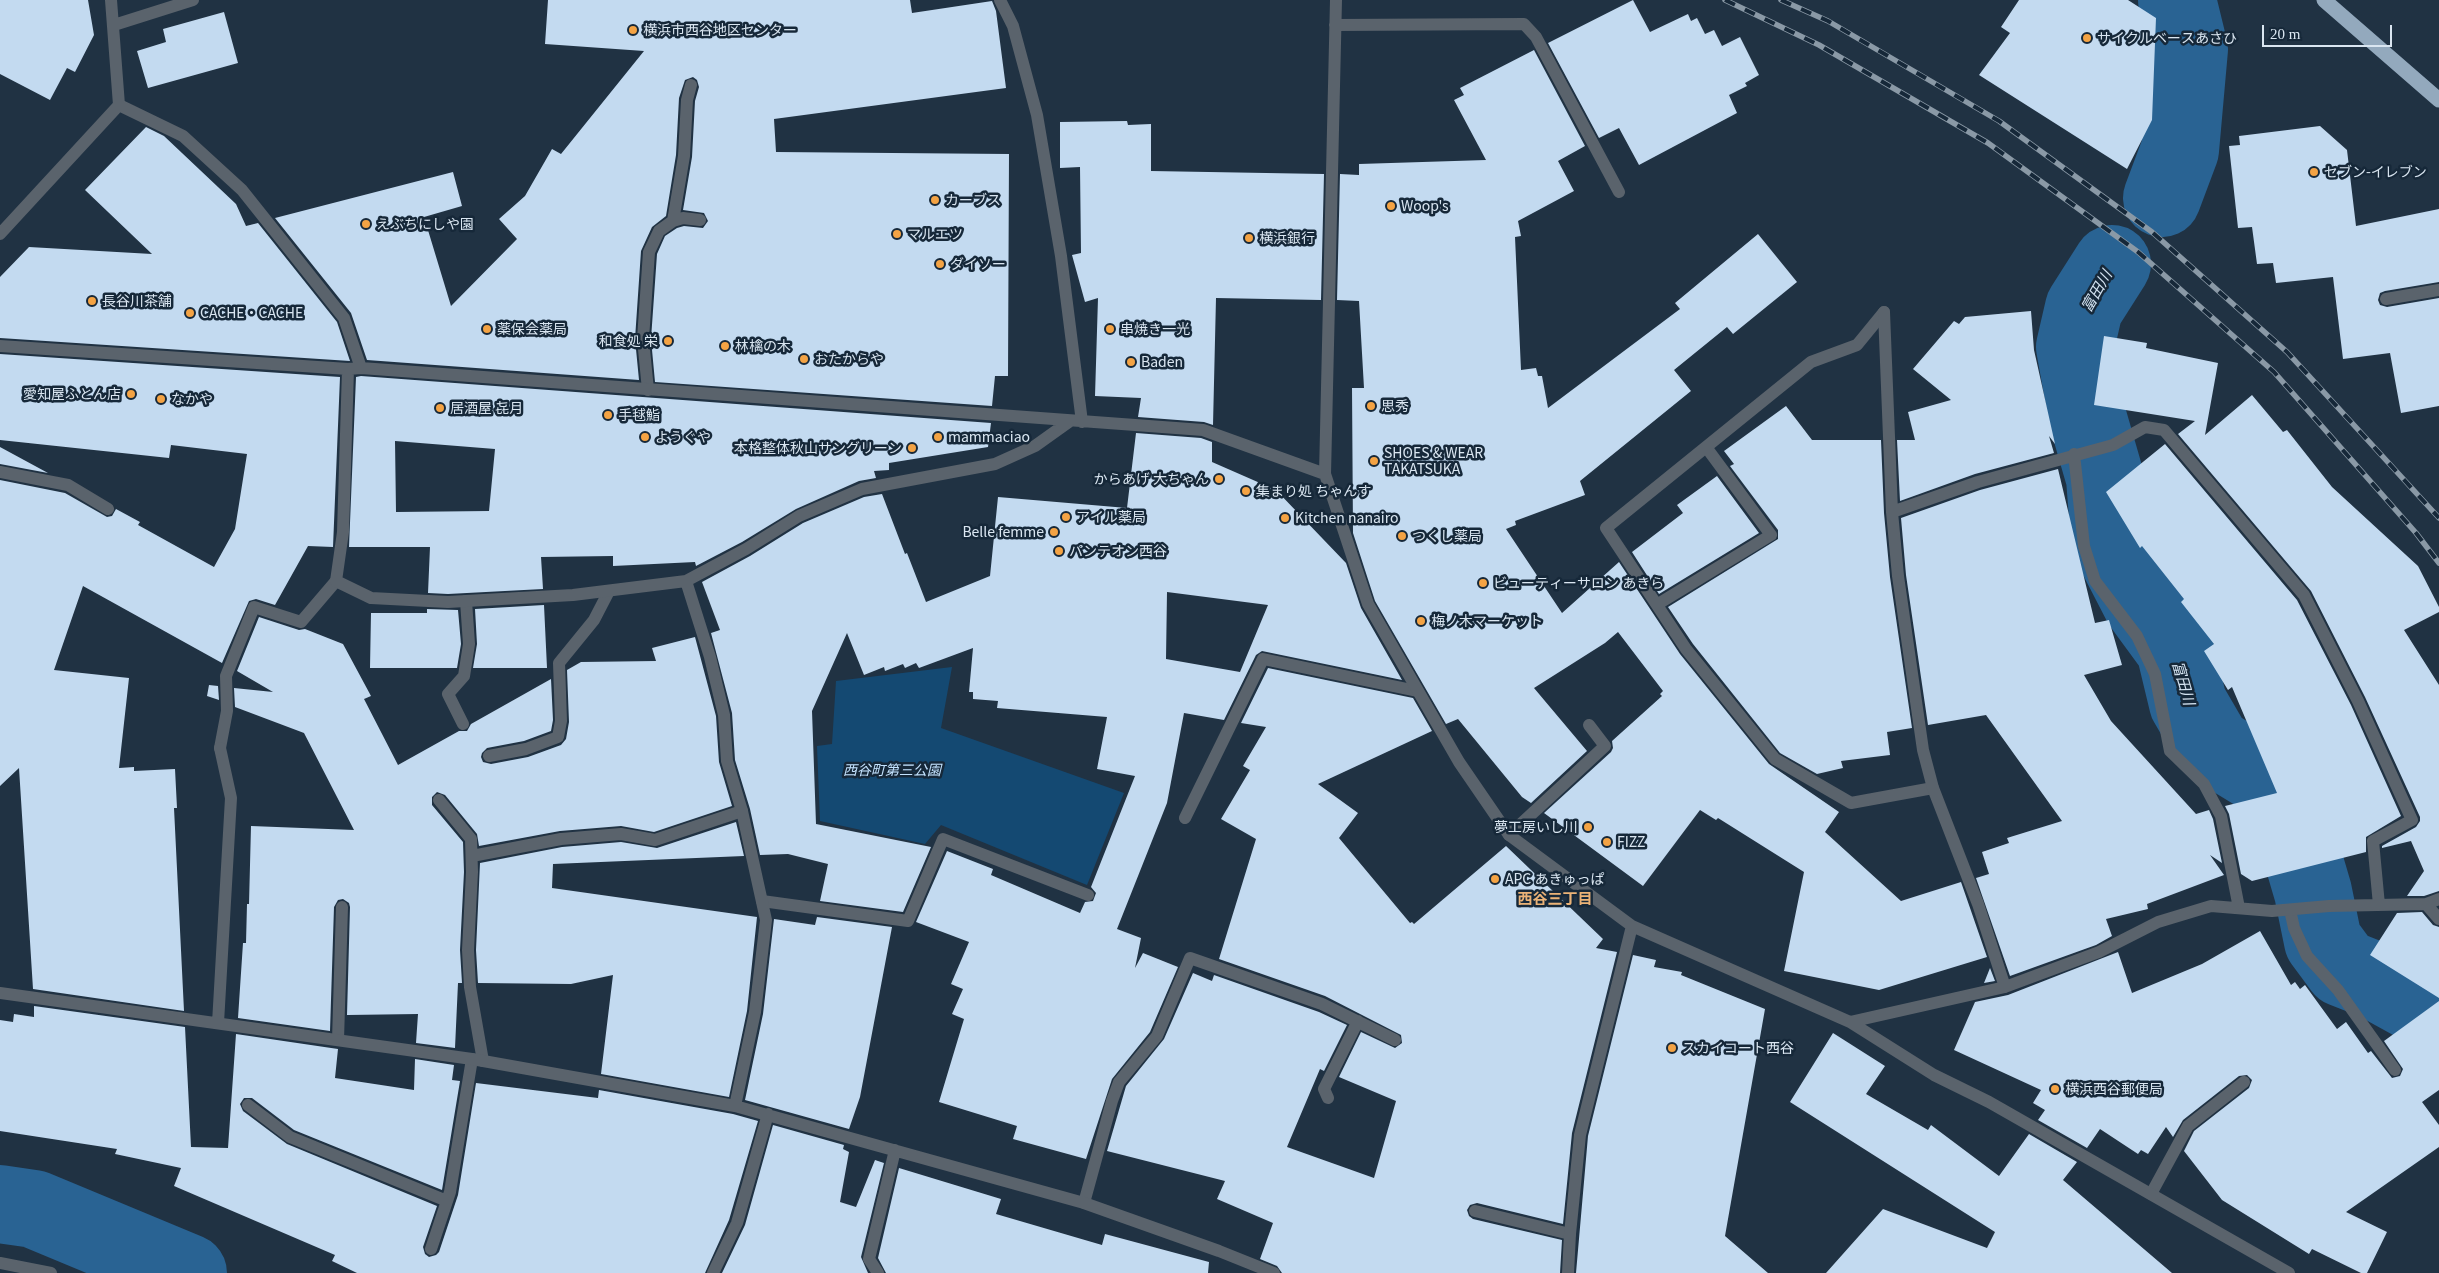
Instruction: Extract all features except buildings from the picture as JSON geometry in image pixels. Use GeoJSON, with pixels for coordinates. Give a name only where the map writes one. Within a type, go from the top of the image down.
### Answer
{"type":"FeatureCollection","features":[{"type":"Feature","properties":{"kind":"highway"},"geometry":{"type":"LineString","coordinates":[[2324,0],[2439,100]]}},
{"type":"Feature","properties":{"kind":"street"},"geometry":{"type":"LineString","coordinates":[[0,234],[119,106],[111,0]]}},
{"type":"Feature","properties":{"kind":"street"},"geometry":{"type":"LineString","coordinates":[[114,25],[193,0]]}},
{"type":"Feature","properties":{"kind":"street"},"geometry":{"type":"LineString","coordinates":[[1000,0],[1013,26],[1036,115],[1061,256],[1076,422]]}},
{"type":"Feature","properties":{"kind":"street"},"geometry":{"type":"LineString","coordinates":[[1336,0],[1325,474],[1368,604],[1459,762],[1509,835],[1632,926],[1850,1022],[1934,1075],[1989,1102],[2289,1273]]}},
{"type":"Feature","properties":{"kind":"street"},"geometry":{"type":"LineString","coordinates":[[1335,25],[1524,24],[1536,37],[1619,192]]}},
{"type":"Feature","properties":{"kind":"street"},"geometry":{"type":"LineString","coordinates":[[674,221],[684,156],[686,100],[691,85]]}},
{"type":"Feature","properties":{"kind":"street"},"geometry":{"type":"LineString","coordinates":[[119,106],[183,136],[242,190],[344,318],[354,369],[343,532],[336,581],[301,622],[254,607],[226,676],[227,711],[220,748],[231,798],[218,1024]]}},
{"type":"Feature","properties":{"kind":"street"},"geometry":{"type":"LineString","coordinates":[[648,390],[643,339],[649,252],[659,230],[683,218],[700,220]]}},
{"type":"Feature","properties":{"kind":"street"},"geometry":{"type":"LineString","coordinates":[[2386,299],[2439,290]]}},
{"type":"Feature","properties":{"kind":"street"},"geometry":{"type":"LineString","coordinates":[[1933,788],[1852,803],[1775,759],[1686,650],[1658,604],[1606,528],[1811,362],[1857,345],[1884,312],[1892,512],[1898,576],[1923,750],[1933,788],[1978,904],[2005,987]]}},
{"type":"Feature","properties":{"kind":"street"},"geometry":{"type":"LineString","coordinates":[[0,346],[354,369],[1203,430],[1325,474]]}},
{"type":"Feature","properties":{"kind":"street"},"geometry":{"type":"LineString","coordinates":[[336,581],[371,598],[448,602],[609,591],[686,581],[746,549],[800,516],[862,489],[995,464],[1035,446],[1076,422]]}},
{"type":"Feature","properties":{"kind":"street"},"geometry":{"type":"LineString","coordinates":[[1892,512],[1978,482],[2080,452],[2113,445],[2145,427],[2164,430],[2304,595],[2358,701],[2412,820],[2373,841],[2379,905]]}},
{"type":"Feature","properties":{"kind":"street"},"geometry":{"type":"LineString","coordinates":[[1658,604],[1771,535],[1706,447]]}},
{"type":"Feature","properties":{"kind":"street"},"geometry":{"type":"LineString","coordinates":[[2080,452],[2084,546],[2095,581],[2137,636],[2155,674],[2170,752],[2204,784],[2221,816],[2239,908]]}},
{"type":"Feature","properties":{"kind":"street"},"geometry":{"type":"LineString","coordinates":[[0,472],[68,485],[108,510]]}},
{"type":"Feature","properties":{"kind":"street"},"geometry":{"type":"LineString","coordinates":[[686,581],[710,657],[724,715],[728,761],[742,811],[766,920],[755,1012],[735,1106]]}},
{"type":"Feature","properties":{"kind":"street"},"geometry":{"type":"LineString","coordinates":[[489,756],[526,749],[558,737],[561,721],[559,662],[594,620],[609,591]]}},
{"type":"Feature","properties":{"kind":"street"},"geometry":{"type":"LineString","coordinates":[[464,724],[448,694],[464,676],[469,644],[466,601]]}},
{"type":"Feature","properties":{"kind":"street"},"geometry":{"type":"LineString","coordinates":[[1185,818],[1263,659],[1418,691]]}},
{"type":"Feature","properties":{"kind":"street"},"geometry":{"type":"LineString","coordinates":[[1509,835],[1604,746],[1589,725]]}},
{"type":"Feature","properties":{"kind":"street"},"geometry":{"type":"LineString","coordinates":[[432,1249],[447,1201],[477,1060],[468,950],[471,839],[439,800]]}},
{"type":"Feature","properties":{"kind":"street"},"geometry":{"type":"LineString","coordinates":[[472,856],[561,839],[591,836],[621,834],[655,840],[742,811]]}},
{"type":"Feature","properties":{"kind":"street"},"geometry":{"type":"LineString","coordinates":[[762,901],[908,921],[943,839],[1088,895]]}},
{"type":"Feature","properties":{"kind":"street"},"geometry":{"type":"LineString","coordinates":[[1850,1022],[2005,987],[2099,952],[2158,922],[2211,906],[2290,910],[2329,906],[2426,904],[2439,899]]}},
{"type":"Feature","properties":{"kind":"street"},"geometry":{"type":"LineString","coordinates":[[2426,904],[2439,919]]}},
{"type":"Feature","properties":{"kind":"street"},"geometry":{"type":"LineString","coordinates":[[338,1040],[342,907]]}},
{"type":"Feature","properties":{"kind":"street"},"geometry":{"type":"LineString","coordinates":[[2290,910],[2294,928],[2307,956],[2338,990],[2395,1070]]}},
{"type":"Feature","properties":{"kind":"street"},"geometry":{"type":"LineString","coordinates":[[1568,1273],[1580,1135],[1632,926]]}},
{"type":"Feature","properties":{"kind":"street"},"geometry":{"type":"LineString","coordinates":[[1084,1203],[1119,1082],[1157,1036],[1190,958],[1322,1004],[1395,1040]]}},
{"type":"Feature","properties":{"kind":"street"},"geometry":{"type":"LineString","coordinates":[[0,993],[477,1060],[735,1106],[1084,1203],[1219,1250],[1274,1273]]}},
{"type":"Feature","properties":{"kind":"street"},"geometry":{"type":"LineString","coordinates":[[1328,1098],[1324,1090],[1358,1021]]}},
{"type":"Feature","properties":{"kind":"street"},"geometry":{"type":"LineString","coordinates":[[2151,1194],[2188,1126],[2244,1082]]}},
{"type":"Feature","properties":{"kind":"street"},"geometry":{"type":"LineString","coordinates":[[248,1105],[290,1137],[447,1201]]}},
{"type":"Feature","properties":{"kind":"street"},"geometry":{"type":"LineString","coordinates":[[712,1273],[737,1223],[768,1114]]}},
{"type":"Feature","properties":{"kind":"street"},"geometry":{"type":"LineString","coordinates":[[878,1273],[869,1259],[895,1150]]}},
{"type":"Feature","properties":{"kind":"street"},"geometry":{"type":"LineString","coordinates":[[1475,1211],[1570,1234]]}},
{"type":"Feature","properties":{"kind":"street"},"geometry":{"type":"LineString","coordinates":[[0,1263],[51,1273]]}},
{"type":"Feature","properties":{"kind":"green space","name":"西谷町第三公園"},"geometry":{"type":"Polygon","coordinates":[[[952,667],[941,728],[1124,793],[1087,885],[941,825],[925,844],[820,821],[817,746],[832,744],[836,681],[952,667]]]}},
{"type":"Feature","properties":{"kind":"waterway","name":"富田川"},"geometry":{"type":"LineString","coordinates":[[2162,198],[2180,150],[2189,49],[2177,0]]}},
{"type":"Feature","properties":{"kind":"waterway","name":"富田川"},"geometry":{"type":"LineString","coordinates":[[2112,264],[2084,308],[2075,347],[2088,419],[2105,478],[2110,542],[2142,604],[2175,649],[2188,703],[2213,746],[2259,774],[2286,800],[2313,892],[2323,941],[2343,968],[2376,981],[2416,1003],[2439,1022]]}},
{"type":"Feature","properties":{"kind":"waterway"},"geometry":{"type":"LineString","coordinates":[[0,1204],[34,1209],[188,1273]]}},
{"type":"Feature","properties":{"kind":"railway"},"geometry":{"type":"LineString","coordinates":[[1725,0],[1819,45],[1988,143],[2138,252],[2274,372],[2416,533],[2439,563]]}},
{"type":"Feature","properties":{"kind":"railway"},"geometry":{"type":"LineString","coordinates":[[1781,0],[1828,21],[1999,121],[2152,232],[2287,352],[2439,518]]}},
{"type":"Feature","properties":{"kind":"place","name":"横浜市西谷地区センター"},"geometry":{"type":"Point","coordinates":[633,30]}},
{"type":"Feature","properties":{"kind":"place","name":"サイクルベースあさひ"},"geometry":{"type":"Point","coordinates":[2087,38]}},
{"type":"Feature","properties":{"kind":"place","name":"セブン-イレブン"},"geometry":{"type":"Point","coordinates":[2314,172]}},
{"type":"Feature","properties":{"kind":"place","name":"カーブス"},"geometry":{"type":"Point","coordinates":[935,200]}},
{"type":"Feature","properties":{"kind":"place","name":"Woop's"},"geometry":{"type":"Point","coordinates":[1391,206]}},
{"type":"Feature","properties":{"kind":"place","name":"えぶちにしや園"},"geometry":{"type":"Point","coordinates":[366,224]}},
{"type":"Feature","properties":{"kind":"place","name":"マルエツ"},"geometry":{"type":"Point","coordinates":[897,234]}},
{"type":"Feature","properties":{"kind":"place","name":"横浜銀行"},"geometry":{"type":"Point","coordinates":[1249,238]}},
{"type":"Feature","properties":{"kind":"place","name":"ダイソー"},"geometry":{"type":"Point","coordinates":[940,264]}},
{"type":"Feature","properties":{"kind":"place","name":"長谷川茶舗"},"geometry":{"type":"Point","coordinates":[92,301]}},
{"type":"Feature","properties":{"kind":"place","name":"CACHE・CACHE"},"geometry":{"type":"Point","coordinates":[190,313]}},
{"type":"Feature","properties":{"kind":"place","name":"薬保会薬局"},"geometry":{"type":"Point","coordinates":[487,329]}},
{"type":"Feature","properties":{"kind":"place","name":"串焼き一光"},"geometry":{"type":"Point","coordinates":[1110,329]}},
{"type":"Feature","properties":{"kind":"place","name":"和食処 栄"},"geometry":{"type":"Point","coordinates":[668,341]}},
{"type":"Feature","properties":{"kind":"place","name":"林檎の木"},"geometry":{"type":"Point","coordinates":[725,346]}},
{"type":"Feature","properties":{"kind":"place","name":"おたからや"},"geometry":{"type":"Point","coordinates":[804,359]}},
{"type":"Feature","properties":{"kind":"place","name":"Baden"},"geometry":{"type":"Point","coordinates":[1131,362]}},
{"type":"Feature","properties":{"kind":"place","name":"愛知屋ふとん店"},"geometry":{"type":"Point","coordinates":[131,394]}},
{"type":"Feature","properties":{"kind":"place","name":"なかや"},"geometry":{"type":"Point","coordinates":[161,399]}},
{"type":"Feature","properties":{"kind":"place","name":"思秀"},"geometry":{"type":"Point","coordinates":[1371,406]}},
{"type":"Feature","properties":{"kind":"place","name":"居酒屋 㐂月"},"geometry":{"type":"Point","coordinates":[440,408]}},
{"type":"Feature","properties":{"kind":"place","name":"手毬鮨"},"geometry":{"type":"Point","coordinates":[608,415]}},
{"type":"Feature","properties":{"kind":"place","name":"ようぐや"},"geometry":{"type":"Point","coordinates":[645,437]}},
{"type":"Feature","properties":{"kind":"place","name":"mammaciao"},"geometry":{"type":"Point","coordinates":[938,437]}},
{"type":"Feature","properties":{"kind":"place","name":"本格整体秋山サングリーン"},"geometry":{"type":"Point","coordinates":[912,448]}},
{"type":"Feature","properties":{"kind":"place","name":"SHOES & WEAR TAKATSUKA"},"geometry":{"type":"Point","coordinates":[1374,461]}},
{"type":"Feature","properties":{"kind":"place","name":"からあげ 大ちゃん"},"geometry":{"type":"Point","coordinates":[1219,479]}},
{"type":"Feature","properties":{"kind":"place","name":"集まり処 ちゃんす"},"geometry":{"type":"Point","coordinates":[1246,491]}},
{"type":"Feature","properties":{"kind":"place","name":"アイル薬局"},"geometry":{"type":"Point","coordinates":[1066,517]}},
{"type":"Feature","properties":{"kind":"place","name":"Kitchen nanairo"},"geometry":{"type":"Point","coordinates":[1285,518]}},
{"type":"Feature","properties":{"kind":"place","name":"Belle femme"},"geometry":{"type":"Point","coordinates":[1054,532]}},
{"type":"Feature","properties":{"kind":"place","name":"つくし薬局"},"geometry":{"type":"Point","coordinates":[1402,536]}},
{"type":"Feature","properties":{"kind":"place","name":"パンテオン西谷"},"geometry":{"type":"Point","coordinates":[1059,551]}},
{"type":"Feature","properties":{"kind":"place","name":"ビューティーサロン あきら"},"geometry":{"type":"Point","coordinates":[1483,583]}},
{"type":"Feature","properties":{"kind":"place","name":"梅ノ木マーケット"},"geometry":{"type":"Point","coordinates":[1421,621]}},
{"type":"Feature","properties":{"kind":"place","name":"夢工房いし川"},"geometry":{"type":"Point","coordinates":[1588,827]}},
{"type":"Feature","properties":{"kind":"place","name":"FIZZ"},"geometry":{"type":"Point","coordinates":[1607,842]}},
{"type":"Feature","properties":{"kind":"place","name":"APC あきゅっぱ"},"geometry":{"type":"Point","coordinates":[1495,879]}},
{"type":"Feature","properties":{"kind":"place","name":"スカイコート西谷"},"geometry":{"type":"Point","coordinates":[1672,1048]}},
{"type":"Feature","properties":{"kind":"place","name":"横浜西谷郵便局"},"geometry":{"type":"Point","coordinates":[2055,1089]}},
{"type":"Feature","properties":{"kind":"district","name":"西谷三丁目"},"geometry":{"type":"Point","coordinates":[1555,898]}}]}
